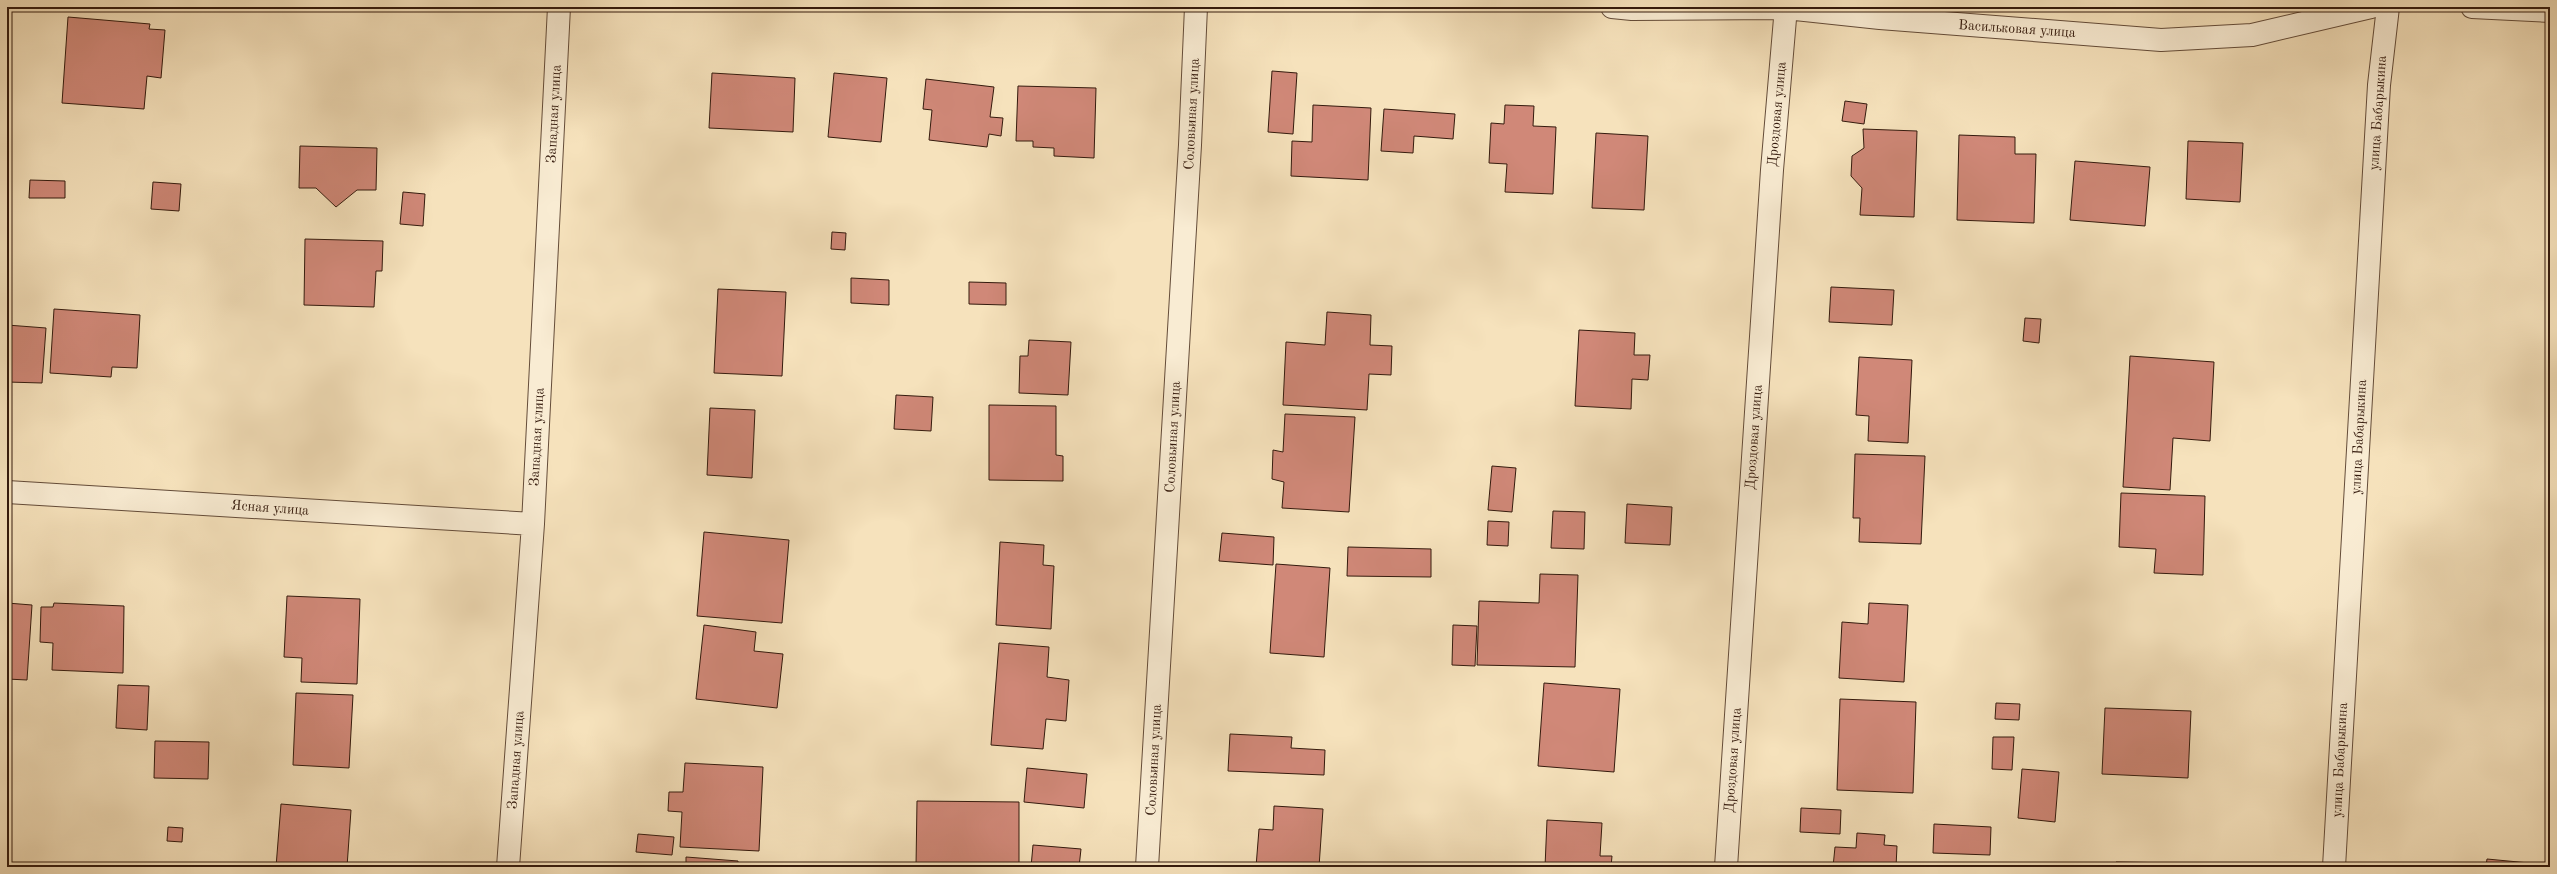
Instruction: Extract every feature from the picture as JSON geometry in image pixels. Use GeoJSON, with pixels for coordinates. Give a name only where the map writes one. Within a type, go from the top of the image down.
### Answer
{"type":"FeatureCollection","features":[{"type":"Feature","properties":{"kind":"street","name":"Западная улица"},"geometry":{"type":"LineString","coordinates":[[508,867],[533,524],[559,7]]}},
{"type":"Feature","properties":{"kind":"street","name":"Соловьиная улица"},"geometry":{"type":"LineString","coordinates":[[1147,867],[1190,145],[1196,7]]}},
{"type":"Feature","properties":{"kind":"street","name":"Васильковая улица"},"geometry":{"type":"LineString","coordinates":[[1612,7],[1632,9],[1786,7],[1880,18],[2161,40],[2252,35],[2372,7]]}},
{"type":"Feature","properties":{"kind":"street","name":"Дроздовая улица"},"geometry":{"type":"LineString","coordinates":[[1726,867],[1772,170],[1786,7]]}},
{"type":"Feature","properties":{"kind":"street","name":"улица Бабарыкина"},"geometry":{"type":"LineString","coordinates":[[2334,867],[2379,85],[2388,7]]}},
{"type":"Feature","properties":{"kind":"street"},"geometry":{"type":"LineString","coordinates":[[2472,7],[2550,12]]}},
{"type":"Feature","properties":{"kind":"street","name":"Ясная улица"},"geometry":{"type":"LineString","coordinates":[[7,492],[533,524]]}},
{"type":"Feature","properties":{"kind":"building"},"geometry":{"type":"Polygon","coordinates":[[[68,17],[150,24],[149,29],[165,30],[161,78],[147,76],[144,109],[62,103],[68,17]]]}},
{"type":"Feature","properties":{"kind":"building"},"geometry":{"type":"Polygon","coordinates":[[[1272,71],[1297,73],[1293,134],[1268,132],[1272,71]]]}},
{"type":"Feature","properties":{"kind":"building"},"geometry":{"type":"Polygon","coordinates":[[[712,73],[795,78],[793,132],[709,128],[712,73]]]}},
{"type":"Feature","properties":{"kind":"building"},"geometry":{"type":"Polygon","coordinates":[[[834,73],[887,78],[881,142],[828,137],[834,73]]]}},
{"type":"Feature","properties":{"kind":"building"},"geometry":{"type":"Polygon","coordinates":[[[926,79],[994,87],[990,117],[1003,118],[1001,136],[989,134],[987,147],[929,140],[932,110],[923,109],[926,79]]]}},
{"type":"Feature","properties":{"kind":"building"},"geometry":{"type":"Polygon","coordinates":[[[1018,86],[1096,88],[1094,158],[1054,156],[1054,148],[1033,147],[1033,141],[1016,141],[1018,86]]]}},
{"type":"Feature","properties":{"kind":"building"},"geometry":{"type":"Polygon","coordinates":[[[1845,101],[1867,104],[1864,124],[1842,121],[1845,101]]]}},
{"type":"Feature","properties":{"kind":"building"},"geometry":{"type":"Polygon","coordinates":[[[1313,105],[1371,108],[1368,180],[1291,176],[1292,141],[1312,142],[1313,105]]]}},
{"type":"Feature","properties":{"kind":"building"},"geometry":{"type":"Polygon","coordinates":[[[1505,105],[1534,106],[1533,126],[1556,127],[1553,194],[1505,192],[1507,164],[1489,163],[1491,123],[1504,124],[1505,105]]]}},
{"type":"Feature","properties":{"kind":"building"},"geometry":{"type":"Polygon","coordinates":[[[1384,109],[1455,114],[1453,139],[1414,136],[1413,153],[1381,151],[1384,109]]]}},
{"type":"Feature","properties":{"kind":"building"},"geometry":{"type":"Polygon","coordinates":[[[1863,129],[1917,131],[1914,217],[1860,215],[1862,188],[1851,176],[1852,156],[1864,148],[1863,129]]]}},
{"type":"Feature","properties":{"kind":"building"},"geometry":{"type":"Polygon","coordinates":[[[1596,133],[1648,136],[1644,210],[1592,208],[1596,133]]]}},
{"type":"Feature","properties":{"kind":"building"},"geometry":{"type":"Polygon","coordinates":[[[1959,135],[2015,137],[2015,154],[2036,154],[2034,223],[1957,220],[1959,135]]]}},
{"type":"Feature","properties":{"kind":"building"},"geometry":{"type":"Polygon","coordinates":[[[2188,141],[2243,143],[2240,202],[2186,199],[2188,141]]]}},
{"type":"Feature","properties":{"kind":"building"},"geometry":{"type":"Polygon","coordinates":[[[300,146],[377,148],[376,190],[357,190],[336,207],[316,188],[299,188],[300,146]]]}},
{"type":"Feature","properties":{"kind":"building"},"geometry":{"type":"Polygon","coordinates":[[[2075,161],[2150,167],[2145,226],[2070,220],[2075,161]]]}},
{"type":"Feature","properties":{"kind":"building"},"geometry":{"type":"Polygon","coordinates":[[[30,180],[65,181],[65,198],[29,198],[30,180]]]}},
{"type":"Feature","properties":{"kind":"building"},"geometry":{"type":"Polygon","coordinates":[[[153,182],[181,184],[179,211],[151,209],[153,182]]]}},
{"type":"Feature","properties":{"kind":"building"},"geometry":{"type":"Polygon","coordinates":[[[403,192],[425,194],[423,226],[400,224],[403,192]]]}},
{"type":"Feature","properties":{"kind":"building"},"geometry":{"type":"Polygon","coordinates":[[[832,232],[846,233],[845,250],[831,249],[832,232]]]}},
{"type":"Feature","properties":{"kind":"building"},"geometry":{"type":"Polygon","coordinates":[[[305,239],[383,241],[382,271],[376,271],[374,307],[304,305],[305,239]]]}},
{"type":"Feature","properties":{"kind":"building"},"geometry":{"type":"Polygon","coordinates":[[[851,278],[889,280],[889,305],[851,303],[851,278]]]}},
{"type":"Feature","properties":{"kind":"building"},"geometry":{"type":"Polygon","coordinates":[[[969,282],[1006,283],[1006,305],[969,304],[969,282]]]}},
{"type":"Feature","properties":{"kind":"building"},"geometry":{"type":"Polygon","coordinates":[[[1831,287],[1894,290],[1892,325],[1829,322],[1831,287]]]}},
{"type":"Feature","properties":{"kind":"building"},"geometry":{"type":"Polygon","coordinates":[[[718,289],[786,292],[782,376],[714,373],[718,289]]]}},
{"type":"Feature","properties":{"kind":"building"},"geometry":{"type":"Polygon","coordinates":[[[54,309],[140,315],[137,368],[112,367],[111,377],[50,373],[54,309]]]}},
{"type":"Feature","properties":{"kind":"building"},"geometry":{"type":"Polygon","coordinates":[[[1327,312],[1371,315],[1370,345],[1392,346],[1391,375],[1369,374],[1367,410],[1283,405],[1286,342],[1325,345],[1327,312]]]}},
{"type":"Feature","properties":{"kind":"building"},"geometry":{"type":"Polygon","coordinates":[[[2025,318],[2041,319],[2039,343],[2023,341],[2025,318]]]}},
{"type":"Feature","properties":{"kind":"building"},"geometry":{"type":"Polygon","coordinates":[[[7,325],[46,328],[42,383],[7,382],[7,325]]]}},
{"type":"Feature","properties":{"kind":"building"},"geometry":{"type":"Polygon","coordinates":[[[1579,330],[1635,333],[1634,355],[1650,355],[1648,380],[1632,379],[1631,409],[1575,406],[1579,330]]]}},
{"type":"Feature","properties":{"kind":"building"},"geometry":{"type":"Polygon","coordinates":[[[1029,340],[1071,342],[1068,395],[1019,393],[1020,356],[1028,356],[1029,340]]]}},
{"type":"Feature","properties":{"kind":"building"},"geometry":{"type":"Polygon","coordinates":[[[2130,356],[2214,362],[2210,441],[2173,438],[2170,490],[2123,487],[2130,356]]]}},
{"type":"Feature","properties":{"kind":"building"},"geometry":{"type":"Polygon","coordinates":[[[1859,357],[1912,360],[1908,443],[1868,441],[1869,416],[1856,415],[1859,357]]]}},
{"type":"Feature","properties":{"kind":"building"},"geometry":{"type":"Polygon","coordinates":[[[896,395],[933,397],[931,431],[894,429],[896,395]]]}},
{"type":"Feature","properties":{"kind":"building"},"geometry":{"type":"Polygon","coordinates":[[[989,405],[1056,406],[1056,455],[1063,456],[1063,481],[989,480],[989,405]]]}},
{"type":"Feature","properties":{"kind":"building"},"geometry":{"type":"Polygon","coordinates":[[[710,408],[755,410],[752,478],[707,475],[710,408]]]}},
{"type":"Feature","properties":{"kind":"building"},"geometry":{"type":"Polygon","coordinates":[[[1285,414],[1355,417],[1349,512],[1282,508],[1284,482],[1272,479],[1273,450],[1283,452],[1285,414]]]}},
{"type":"Feature","properties":{"kind":"building"},"geometry":{"type":"Polygon","coordinates":[[[1855,454],[1925,456],[1921,544],[1859,542],[1860,518],[1853,518],[1855,454]]]}},
{"type":"Feature","properties":{"kind":"building"},"geometry":{"type":"Polygon","coordinates":[[[1492,466],[1516,468],[1512,512],[1488,510],[1492,466]]]}},
{"type":"Feature","properties":{"kind":"building"},"geometry":{"type":"Polygon","coordinates":[[[2121,493],[2205,496],[2203,575],[2154,573],[2156,549],[2119,547],[2121,493]]]}},
{"type":"Feature","properties":{"kind":"building"},"geometry":{"type":"Polygon","coordinates":[[[1627,504],[1672,507],[1670,545],[1625,543],[1627,504]]]}},
{"type":"Feature","properties":{"kind":"building"},"geometry":{"type":"Polygon","coordinates":[[[1553,511],[1585,512],[1584,549],[1551,548],[1553,511]]]}},
{"type":"Feature","properties":{"kind":"building"},"geometry":{"type":"Polygon","coordinates":[[[1488,521],[1509,522],[1508,546],[1487,545],[1488,521]]]}},
{"type":"Feature","properties":{"kind":"building"},"geometry":{"type":"Polygon","coordinates":[[[704,532],[789,540],[782,623],[697,616],[704,532]]]}},
{"type":"Feature","properties":{"kind":"building"},"geometry":{"type":"Polygon","coordinates":[[[1222,533],[1274,537],[1273,565],[1219,561],[1222,533]]]}},
{"type":"Feature","properties":{"kind":"building"},"geometry":{"type":"Polygon","coordinates":[[[1000,542],[1044,545],[1043,565],[1054,566],[1051,629],[996,625],[1000,542]]]}},
{"type":"Feature","properties":{"kind":"building"},"geometry":{"type":"Polygon","coordinates":[[[1348,547],[1431,549],[1431,577],[1347,576],[1348,547]]]}},
{"type":"Feature","properties":{"kind":"building"},"geometry":{"type":"Polygon","coordinates":[[[1276,564],[1330,568],[1324,657],[1270,653],[1276,564]]]}},
{"type":"Feature","properties":{"kind":"building"},"geometry":{"type":"Polygon","coordinates":[[[1540,574],[1578,575],[1575,667],[1477,665],[1479,601],[1539,603],[1540,574]]]}},
{"type":"Feature","properties":{"kind":"building"},"geometry":{"type":"Polygon","coordinates":[[[287,596],[360,599],[357,684],[301,682],[302,658],[284,657],[287,596]]]}},
{"type":"Feature","properties":{"kind":"building"},"geometry":{"type":"Polygon","coordinates":[[[7,603],[32,605],[27,680],[7,679],[7,603]]]}},
{"type":"Feature","properties":{"kind":"building"},"geometry":{"type":"Polygon","coordinates":[[[54,603],[124,606],[123,673],[52,670],[53,643],[40,642],[41,607],[53,607],[54,603]]]}},
{"type":"Feature","properties":{"kind":"building"},"geometry":{"type":"Polygon","coordinates":[[[1869,603],[1908,605],[1904,682],[1839,678],[1842,622],[1868,624],[1869,603]]]}},
{"type":"Feature","properties":{"kind":"building"},"geometry":{"type":"Polygon","coordinates":[[[704,625],[756,632],[754,651],[783,654],[777,708],[696,699],[704,625]]]}},
{"type":"Feature","properties":{"kind":"building"},"geometry":{"type":"Polygon","coordinates":[[[1453,625],[1477,626],[1475,666],[1452,665],[1453,625]]]}},
{"type":"Feature","properties":{"kind":"building"},"geometry":{"type":"Polygon","coordinates":[[[999,643],[1049,647],[1047,677],[1069,680],[1066,721],[1046,719],[1043,749],[991,745],[999,643]]]}},
{"type":"Feature","properties":{"kind":"building"},"geometry":{"type":"Polygon","coordinates":[[[1544,683],[1620,689],[1614,772],[1538,766],[1544,683]]]}},
{"type":"Feature","properties":{"kind":"building"},"geometry":{"type":"Polygon","coordinates":[[[118,685],[149,686],[147,730],[116,728],[118,685]]]}},
{"type":"Feature","properties":{"kind":"building"},"geometry":{"type":"Polygon","coordinates":[[[296,693],[353,695],[349,768],[293,765],[296,693]]]}},
{"type":"Feature","properties":{"kind":"building"},"geometry":{"type":"Polygon","coordinates":[[[1840,699],[1916,702],[1913,793],[1837,790],[1840,699]]]}},
{"type":"Feature","properties":{"kind":"building"},"geometry":{"type":"Polygon","coordinates":[[[1996,703],[2020,704],[2019,720],[1995,719],[1996,703]]]}},
{"type":"Feature","properties":{"kind":"building"},"geometry":{"type":"Polygon","coordinates":[[[2105,708],[2191,711],[2188,778],[2102,774],[2105,708]]]}},
{"type":"Feature","properties":{"kind":"building"},"geometry":{"type":"Polygon","coordinates":[[[1230,734],[1292,737],[1291,748],[1325,750],[1324,775],[1228,771],[1230,734]]]}},
{"type":"Feature","properties":{"kind":"building"},"geometry":{"type":"Polygon","coordinates":[[[1993,737],[2014,737],[2012,770],[1992,769],[1993,737]]]}},
{"type":"Feature","properties":{"kind":"building"},"geometry":{"type":"Polygon","coordinates":[[[155,741],[209,742],[208,779],[154,778],[155,741]]]}},
{"type":"Feature","properties":{"kind":"building"},"geometry":{"type":"Polygon","coordinates":[[[685,763],[763,767],[759,851],[680,847],[682,812],[668,811],[669,792],[683,792],[685,763]]]}},
{"type":"Feature","properties":{"kind":"building"},"geometry":{"type":"Polygon","coordinates":[[[1027,768],[1087,774],[1084,808],[1024,802],[1027,768]]]}},
{"type":"Feature","properties":{"kind":"building"},"geometry":{"type":"Polygon","coordinates":[[[2022,769],[2059,772],[2055,822],[2018,818],[2022,769]]]}},
{"type":"Feature","properties":{"kind":"building"},"geometry":{"type":"Polygon","coordinates":[[[917,801],[1019,802],[1019,867],[916,866],[917,801]]]}},
{"type":"Feature","properties":{"kind":"building"},"geometry":{"type":"Polygon","coordinates":[[[281,804],[351,810],[347,867],[276,867],[281,804]]]}},
{"type":"Feature","properties":{"kind":"building"},"geometry":{"type":"Polygon","coordinates":[[[1274,806],[1323,809],[1319,867],[1256,867],[1259,829],[1273,830],[1274,806]]]}},
{"type":"Feature","properties":{"kind":"building"},"geometry":{"type":"Polygon","coordinates":[[[1801,808],[1841,810],[1840,834],[1800,832],[1801,808]]]}},
{"type":"Feature","properties":{"kind":"building"},"geometry":{"type":"Polygon","coordinates":[[[1547,820],[1602,823],[1600,856],[1612,856],[1611,867],[1545,867],[1547,820]]]}},
{"type":"Feature","properties":{"kind":"building"},"geometry":{"type":"Polygon","coordinates":[[[1934,824],[1991,827],[1990,855],[1933,853],[1934,824]]]}},
{"type":"Feature","properties":{"kind":"building"},"geometry":{"type":"Polygon","coordinates":[[[168,827],[183,828],[182,842],[167,841],[168,827]]]}},
{"type":"Feature","properties":{"kind":"building"},"geometry":{"type":"Polygon","coordinates":[[[1857,833],[1885,835],[1884,845],[1897,846],[1896,867],[1833,867],[1835,847],[1856,848],[1857,833]]]}},
{"type":"Feature","properties":{"kind":"building"},"geometry":{"type":"Polygon","coordinates":[[[638,834],[674,837],[672,855],[636,852],[638,834]]]}},
{"type":"Feature","properties":{"kind":"building"},"geometry":{"type":"Polygon","coordinates":[[[1033,845],[1081,849],[1079,867],[1031,867],[1033,845]]]}},
{"type":"Feature","properties":{"kind":"building"},"geometry":{"type":"Polygon","coordinates":[[[686,857],[738,861],[738,867],[686,867],[686,857]]]}},
{"type":"Feature","properties":{"kind":"building"},"geometry":{"type":"Polygon","coordinates":[[[2487,859],[2550,865],[2550,867],[2468,867],[2468,864],[2486,866],[2487,859]]]}},
{"type":"Feature","properties":{"kind":"building"},"geometry":{"type":"Polygon","coordinates":[[[2116,862],[2181,863],[2181,867],[2116,867],[2116,862]]]}}]}
